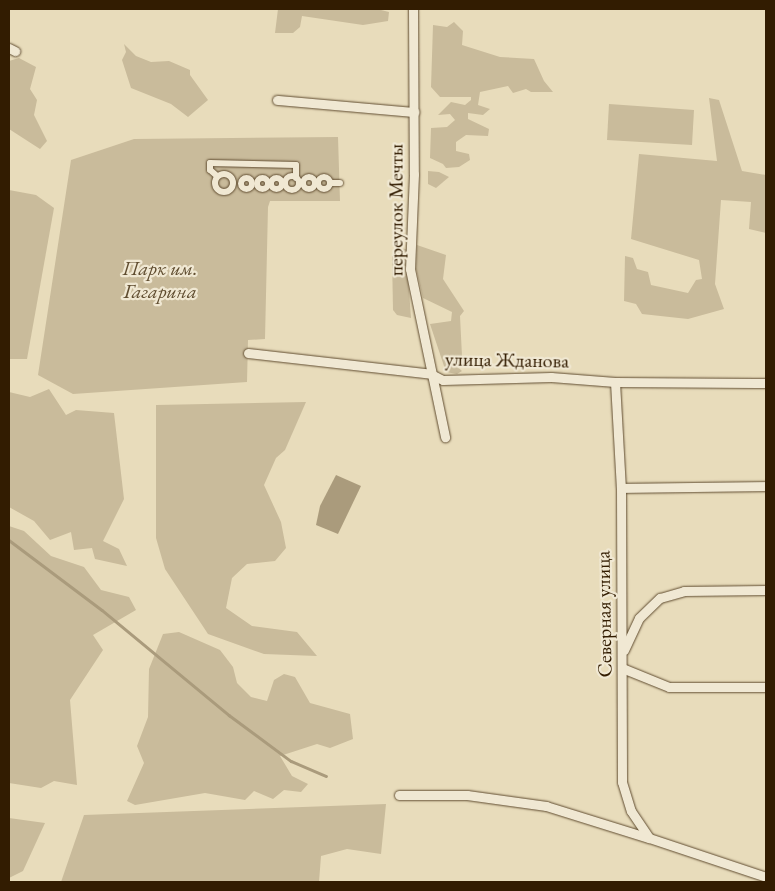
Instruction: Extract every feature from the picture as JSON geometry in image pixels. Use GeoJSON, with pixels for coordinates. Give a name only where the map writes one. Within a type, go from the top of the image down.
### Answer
{"type":"FeatureCollection","features":[{"type":"Feature","properties":{"kind":"street","name":"переулок Мечты"},"geometry":{"type":"LineString","coordinates":[[413,9],[414,112],[410,269],[445,437]]}},
{"type":"Feature","properties":{"kind":"street"},"geometry":{"type":"LineString","coordinates":[[277,100],[414,112]]}},
{"type":"Feature","properties":{"kind":"street"},"geometry":{"type":"LineString","coordinates":[[217,176],[210,170],[210,163],[296,165],[299,181]]}},
{"type":"Feature","properties":{"kind":"street"},"geometry":{"type":"LineString","coordinates":[[217,176],[227,174],[233,183]]}},
{"type":"Feature","properties":{"kind":"street"},"geometry":{"type":"LineString","coordinates":[[217,176],[215,186],[220,191],[227,191],[233,183]]}},
{"type":"Feature","properties":{"kind":"street"},"geometry":{"type":"LineString","coordinates":[[233,183],[240,183],[245,188],[254,183],[260,188],[269,183],[277,189],[291,177],[299,181],[307,190],[317,183],[323,189],[331,183],[340,183]]}},
{"type":"Feature","properties":{"kind":"street"},"geometry":{"type":"LineString","coordinates":[[284,183],[291,190],[299,181]]}},
{"type":"Feature","properties":{"kind":"street","name":"улица Жданова"},"geometry":{"type":"LineString","coordinates":[[248,353],[431,374],[443,380],[551,377],[615,382],[766,383]]}},
{"type":"Feature","properties":{"kind":"street","name":"Северная улица"},"geometry":{"type":"LineString","coordinates":[[615,382],[620,488],[622,782],[631,811],[649,838]]}},
{"type":"Feature","properties":{"kind":"street"},"geometry":{"type":"LineString","coordinates":[[620,488],[766,486]]}},
{"type":"Feature","properties":{"kind":"street"},"geometry":{"type":"LineString","coordinates":[[622,653],[639,618],[660,598],[684,591],[766,590]]}},
{"type":"Feature","properties":{"kind":"street"},"geometry":{"type":"LineString","coordinates":[[622,668],[669,687],[766,687]]}},
{"type":"Feature","properties":{"kind":"street"},"geometry":{"type":"LineString","coordinates":[[399,795],[473,796],[546,806],[766,877]]}},
{"type":"Feature","properties":{"kind":"green space"},"geometry":{"type":"Polygon","coordinates":[[[278,9],[377,9],[389,12],[388,21],[363,25],[302,16],[300,27],[293,33],[275,33],[278,9]]]}},
{"type":"Feature","properties":{"kind":"green space"},"geometry":{"type":"Polygon","coordinates":[[[454,22],[463,31],[462,45],[500,57],[534,59],[544,81],[553,92],[531,92],[526,89],[513,93],[508,86],[480,92],[478,105],[490,109],[483,115],[468,113],[468,119],[489,129],[488,136],[466,135],[456,142],[456,151],[469,154],[470,160],[459,167],[446,168],[443,164],[430,158],[431,128],[447,127],[455,120],[450,114],[438,115],[451,102],[465,105],[471,100],[471,97],[440,97],[431,87],[433,25],[447,27],[454,22]]]}},
{"type":"Feature","properties":{"kind":"green space"},"geometry":{"type":"Polygon","coordinates":[[[124,44],[136,56],[151,62],[169,61],[190,70],[190,75],[208,100],[188,117],[171,104],[131,88],[122,60],[126,52],[124,44]]]}},
{"type":"Feature","properties":{"kind":"green space"},"geometry":{"type":"Polygon","coordinates":[[[19,58],[36,67],[30,89],[37,100],[34,115],[47,141],[40,149],[9,129],[9,61],[19,58]]]}},
{"type":"Feature","properties":{"kind":"green space"},"geometry":{"type":"Polygon","coordinates":[[[709,98],[719,100],[742,171],[766,175],[766,233],[749,229],[751,202],[721,200],[715,284],[724,309],[688,319],[642,314],[636,304],[624,301],[625,256],[633,258],[637,269],[648,272],[651,285],[688,293],[696,280],[702,279],[699,260],[631,239],[639,154],[717,161],[709,98]]]}},
{"type":"Feature","properties":{"kind":"green space"},"geometry":{"type":"Polygon","coordinates":[[[609,104],[694,110],[692,145],[607,140],[609,104]]]}},
{"type":"Feature","properties":{"kind":"green space","name":"Парк им. Гагарина"},"geometry":{"type":"Polygon","coordinates":[[[338,137],[340,201],[270,201],[268,207],[265,339],[248,340],[247,382],[73,394],[38,375],[71,160],[134,139],[338,137]]]}},
{"type":"Feature","properties":{"kind":"green space"},"geometry":{"type":"Polygon","coordinates":[[[428,171],[439,172],[449,177],[436,188],[428,184],[428,171]]]}},
{"type":"Feature","properties":{"kind":"green space"},"geometry":{"type":"Polygon","coordinates":[[[9,190],[36,195],[54,208],[27,359],[9,359],[9,190]]]}},
{"type":"Feature","properties":{"kind":"green space"},"geometry":{"type":"Polygon","coordinates":[[[417,245],[446,255],[443,279],[464,311],[460,316],[462,356],[452,362],[462,371],[457,374],[446,372],[430,324],[451,321],[452,312],[423,298],[416,269],[417,245]]]}},
{"type":"Feature","properties":{"kind":"green space"},"geometry":{"type":"Polygon","coordinates":[[[398,248],[406,249],[411,318],[397,315],[393,310],[392,256],[398,248]]]}},
{"type":"Feature","properties":{"kind":"green space"},"geometry":{"type":"Polygon","coordinates":[[[49,389],[66,415],[76,410],[114,413],[124,499],[103,541],[119,549],[127,566],[95,559],[92,548],[74,550],[71,532],[50,540],[34,521],[9,507],[9,392],[30,397],[49,389]]]}},
{"type":"Feature","properties":{"kind":"green space"},"geometry":{"type":"Polygon","coordinates":[[[306,402],[285,450],[276,458],[264,485],[281,522],[286,548],[275,561],[247,564],[232,578],[226,608],[252,626],[297,632],[317,656],[264,654],[208,634],[165,569],[156,538],[156,405],[306,402]]]}},
{"type":"Feature","properties":{"kind":"green space"},"geometry":{"type":"Polygon","coordinates":[[[9,526],[24,531],[51,556],[84,567],[101,590],[129,597],[136,610],[93,635],[103,650],[70,700],[77,785],[54,781],[41,788],[9,783],[9,526]]]}},
{"type":"Feature","properties":{"kind":"green space"},"geometry":{"type":"Polygon","coordinates":[[[179,632],[220,650],[233,667],[237,683],[251,697],[267,701],[274,680],[284,674],[295,677],[310,703],[350,714],[353,739],[330,748],[317,744],[280,756],[292,776],[308,784],[301,792],[284,790],[273,799],[254,791],[245,800],[205,793],[135,805],[127,801],[144,763],[137,746],[148,717],[149,669],[163,634],[179,632]]]}},
{"type":"Feature","properties":{"kind":"green space"},"geometry":{"type":"Polygon","coordinates":[[[386,804],[381,854],[347,849],[321,856],[319,882],[61,882],[84,815],[386,804]]]}},
{"type":"Feature","properties":{"kind":"green space"},"geometry":{"type":"Polygon","coordinates":[[[9,818],[45,823],[23,871],[9,878],[9,818]]]}},
{"type":"Feature","properties":{"kind":"shaded area"},"geometry":{"type":"Polygon","coordinates":[[[336,475],[361,486],[338,534],[316,525],[320,506],[336,475]]]}},
{"type":"Feature","properties":{"kind":"waterway"},"geometry":{"type":"LineString","coordinates":[[9,540],[102,610],[229,715],[291,761],[326,776]]}}]}
